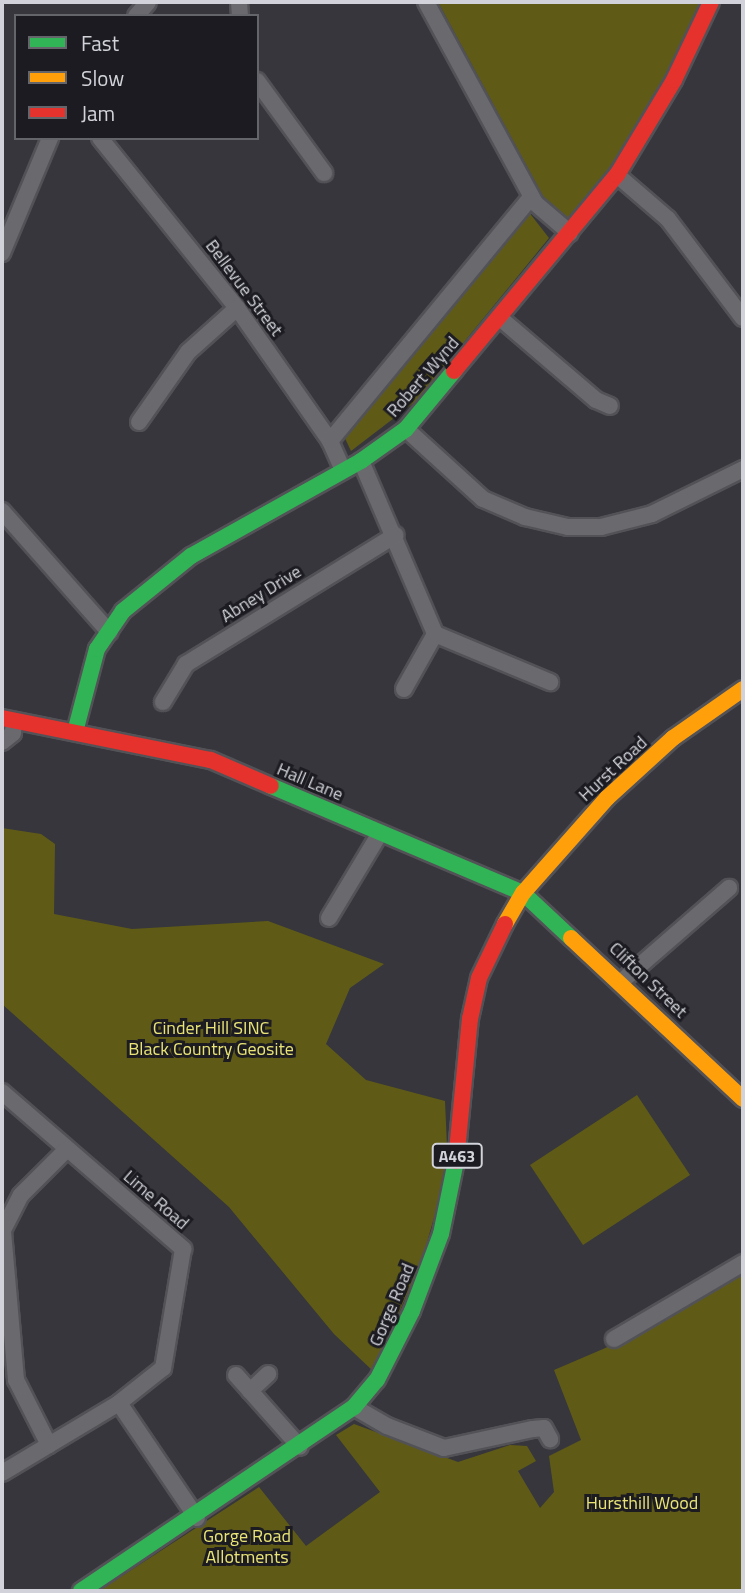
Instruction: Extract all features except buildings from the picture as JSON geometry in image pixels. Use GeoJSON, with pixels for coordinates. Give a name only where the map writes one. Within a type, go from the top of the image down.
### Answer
{"type":"FeatureCollection","features":[{"type":"Feature","properties":{"kind":"street"},"geometry":{"type":"LineString","coordinates":[[426,2],[531,197],[570,233]]}},
{"type":"Feature","properties":{"kind":"street","name":"Robert Wynd"},"geometry":{"type":"LineString","coordinates":[[75,732],[97,649],[122,611],[191,556],[361,461],[406,429],[617,175],[674,80],[711,2]]}},
{"type":"Feature","properties":{"kind":"street"},"geometry":{"type":"LineString","coordinates":[[259,84],[324,173]]}},
{"type":"Feature","properties":{"kind":"street"},"geometry":{"type":"LineString","coordinates":[[2,253],[49,140]]}},
{"type":"Feature","properties":{"kind":"street","name":"Bellevue Street"},"geometry":{"type":"LineString","coordinates":[[102,140],[237,308],[330,441],[343,470]]}},
{"type":"Feature","properties":{"kind":"street"},"geometry":{"type":"LineString","coordinates":[[617,175],[668,219],[743,318]]}},
{"type":"Feature","properties":{"kind":"street"},"geometry":{"type":"LineString","coordinates":[[330,441],[531,197]]}},
{"type":"Feature","properties":{"kind":"street"},"geometry":{"type":"LineString","coordinates":[[139,422],[188,352],[237,308]]}},
{"type":"Feature","properties":{"kind":"street"},"geometry":{"type":"LineString","coordinates":[[500,318],[596,400],[610,406]]}},
{"type":"Feature","properties":{"kind":"street"},"geometry":{"type":"LineString","coordinates":[[406,429],[482,499],[525,517],[568,527],[601,527],[652,514],[743,469]]}},
{"type":"Feature","properties":{"kind":"street"},"geometry":{"type":"LineString","coordinates":[[361,461],[396,535],[426,621],[435,634],[550,682]]}},
{"type":"Feature","properties":{"kind":"street"},"geometry":{"type":"LineString","coordinates":[[2,511],[109,632]]}},
{"type":"Feature","properties":{"kind":"street","name":"Abney Drive"},"geometry":{"type":"LineString","coordinates":[[163,702],[186,664],[396,535]]}},
{"type":"Feature","properties":{"kind":"street"},"geometry":{"type":"LineString","coordinates":[[404,689],[435,634]]}},
{"type":"Feature","properties":{"kind":"street","name":"Hurst Road"},"geometry":{"type":"LineString","coordinates":[[523,892],[607,798],[673,738],[743,689]]}},
{"type":"Feature","properties":{"kind":"street"},"geometry":{"type":"LineString","coordinates":[[2,742],[13,733],[8,719]]}},
{"type":"Feature","properties":{"kind":"street","name":"Hall Lane"},"geometry":{"type":"LineString","coordinates":[[8,719],[211,760],[523,892]]}},
{"type":"Feature","properties":{"kind":"street"},"geometry":{"type":"LineString","coordinates":[[329,918],[380,833]]}},
{"type":"Feature","properties":{"kind":"street"},"geometry":{"type":"LineString","coordinates":[[622,981],[729,888]]}},
{"type":"Feature","properties":{"kind":"street","name":"Clifton Street"},"geometry":{"type":"LineString","coordinates":[[523,892],[622,981],[743,1099]]}},
{"type":"Feature","properties":{"kind":"street","name":"Gorge Road"},"geometry":{"type":"LineString","coordinates":[[81,1591],[197,1518],[300,1447],[354,1407],[387,1366],[441,1234],[456,1166],[470,1019],[479,978],[523,892]]}},
{"type":"Feature","properties":{"kind":"street","name":"Lime Road"},"geometry":{"type":"LineString","coordinates":[[2,1092],[183,1249],[163,1367],[119,1403]]}},
{"type":"Feature","properties":{"kind":"street"},"geometry":{"type":"LineString","coordinates":[[49,1445],[16,1380],[3,1230],[21,1195],[67,1149]]}},
{"type":"Feature","properties":{"kind":"street"},"geometry":{"type":"LineString","coordinates":[[614,1339],[743,1263]]}},
{"type":"Feature","properties":{"kind":"street"},"geometry":{"type":"LineString","coordinates":[[250,1391],[268,1374]]}},
{"type":"Feature","properties":{"kind":"street"},"geometry":{"type":"LineString","coordinates":[[236,1375],[300,1447]]}},
{"type":"Feature","properties":{"kind":"street"},"geometry":{"type":"LineString","coordinates":[[2,1473],[119,1403],[197,1518]]}},
{"type":"Feature","properties":{"kind":"street"},"geometry":{"type":"LineString","coordinates":[[354,1407],[397,1431],[444,1448],[544,1428],[550,1439]]}},
{"type":"Feature","properties":{"kind":"green space"},"geometry":{"type":"Polygon","coordinates":[[[438,2],[700,2],[678,59],[601,185],[569,220],[543,196],[438,2]]]}},
{"type":"Feature","properties":{"kind":"green space"},"geometry":{"type":"Polygon","coordinates":[[[528,211],[549,238],[415,402],[351,451],[343,434],[528,211]]]}},
{"type":"Feature","properties":{"kind":"green space","name":"Cinder Hill SINC Black Country Geosite"},"geometry":{"type":"Polygon","coordinates":[[[2,828],[41,834],[55,844],[54,914],[132,929],[268,921],[384,964],[350,988],[326,1044],[366,1080],[445,1101],[448,1169],[421,1263],[373,1371],[334,1334],[229,1207],[2,1004],[2,828]]]}},
{"type":"Feature","properties":{"kind":"green space"},"geometry":{"type":"Polygon","coordinates":[[[637,1095],[690,1175],[583,1245],[530,1165],[637,1095]]]}},
{"type":"Feature","properties":{"kind":"green space"},"geometry":{"type":"Polygon","coordinates":[[[743,1269],[743,1591],[99,1591],[259,1487],[306,1546],[380,1492],[336,1435],[354,1424],[458,1462],[510,1445],[527,1446],[536,1461],[518,1471],[540,1508],[554,1492],[549,1456],[581,1440],[554,1370],[631,1337],[743,1269]]]}},
{"type":"Feature","properties":{"kind":"traffic: fast"},"geometry":{"type":"LineString","coordinates":[[75,732],[97,649],[123,611],[191,556],[361,461],[406,429],[454,371]]}},
{"type":"Feature","properties":{"kind":"traffic: fast"},"geometry":{"type":"LineString","coordinates":[[271,786],[523,893],[571,938]]}},
{"type":"Feature","properties":{"kind":"traffic: fast"},"geometry":{"type":"LineString","coordinates":[[81,1591],[354,1407],[377,1380],[412,1311],[441,1234],[456,1161]]}},
{"type":"Feature","properties":{"kind":"traffic: slow"},"geometry":{"type":"LineString","coordinates":[[505,924],[523,893],[607,798],[673,738],[743,689]]}},
{"type":"Feature","properties":{"kind":"traffic: slow"},"geometry":{"type":"LineString","coordinates":[[571,938],[743,1099]]}},
{"type":"Feature","properties":{"kind":"traffic: jam"},"geometry":{"type":"LineString","coordinates":[[454,371],[617,175],[674,80],[711,2]]}},
{"type":"Feature","properties":{"kind":"traffic: jam"},"geometry":{"type":"LineString","coordinates":[[2,718],[211,760],[271,786]]}},
{"type":"Feature","properties":{"kind":"traffic: jam"},"geometry":{"type":"LineString","coordinates":[[456,1161],[470,1019],[479,978],[505,924]]}},
{"type":"Feature","properties":{"kind":"park label","name":"Hursthill Wood"},"geometry":{"type":"Point","coordinates":[642,1503]}},
{"type":"Feature","properties":{"kind":"park label","name":"Gorge Road Allotments"},"geometry":{"type":"Point","coordinates":[247,1547]}}]}
